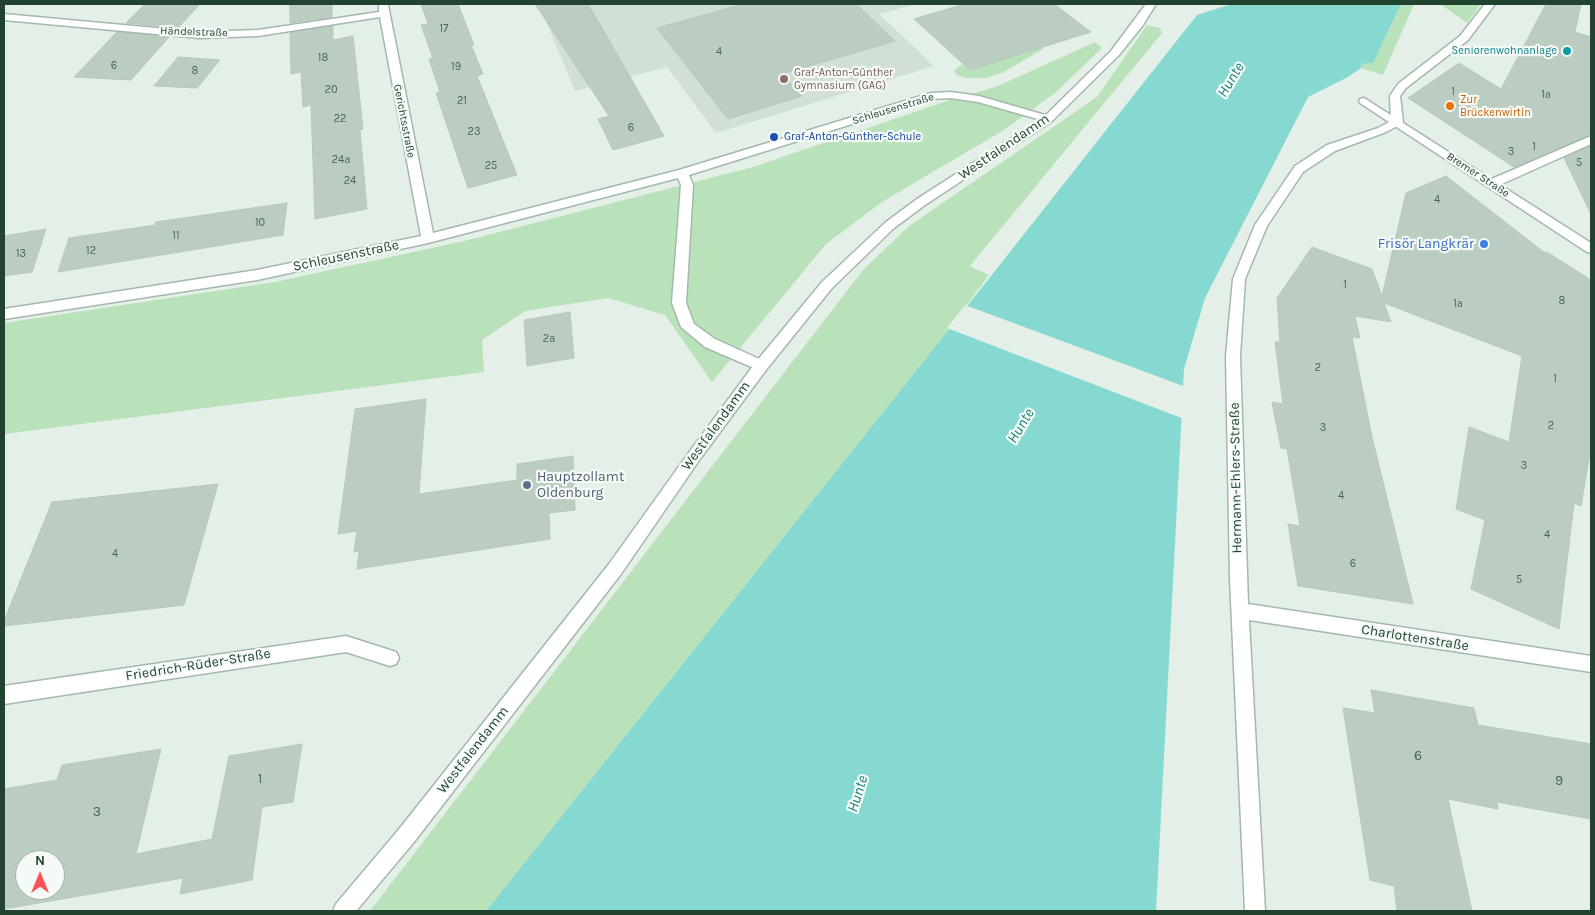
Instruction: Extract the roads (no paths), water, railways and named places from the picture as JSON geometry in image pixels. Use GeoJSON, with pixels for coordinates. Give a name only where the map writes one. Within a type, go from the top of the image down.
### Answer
{"type":"FeatureCollection","features":[{"type":"Feature","properties":{"kind":"street","name":"Westfalendamm"},"geometry":{"type":"LineString","coordinates":[[343,911],[407,835],[615,569],[695,454],[761,366],[827,285],[890,225],[929,196],[1048,119],[1115,53],[1139,23],[1151,4]]}},
{"type":"Feature","properties":{"kind":"street"},"geometry":{"type":"LineString","coordinates":[[1397,122],[1395,96],[1402,86],[1464,38],[1490,4]]}},
{"type":"Feature","properties":{"kind":"street","name":"Händelstraße"},"geometry":{"type":"LineString","coordinates":[[4,18],[199,35],[258,33],[383,9]]}},
{"type":"Feature","properties":{"kind":"street","name":"Gerichtsstraße"},"geometry":{"type":"LineString","coordinates":[[383,9],[428,239]]}},
{"type":"Feature","properties":{"kind":"street","name":"Schleusenstraße"},"geometry":{"type":"LineString","coordinates":[[4,314],[257,275],[428,239],[682,173],[931,96],[952,95],[979,99],[1048,119]]}},
{"type":"Feature","properties":{"kind":"street","name":"Bremer Straße"},"geometry":{"type":"LineString","coordinates":[[1364,101],[1591,249]]}},
{"type":"Feature","properties":{"kind":"street","name":"Hermann-Ehlers-Straße"},"geometry":{"type":"LineString","coordinates":[[1255,911],[1239,611],[1233,356],[1239,279],[1261,225],[1299,169],[1331,148],[1382,130],[1397,122]]}},
{"type":"Feature","properties":{"kind":"street"},"geometry":{"type":"LineString","coordinates":[[1491,184],[1591,140]]}},
{"type":"Feature","properties":{"kind":"street"},"geometry":{"type":"LineString","coordinates":[[682,173],[687,185],[679,303],[688,327],[710,343],[761,366]]}},
{"type":"Feature","properties":{"kind":"street","name":"Charlottenstraße"},"geometry":{"type":"LineString","coordinates":[[1239,611],[1591,664]]}},
{"type":"Feature","properties":{"kind":"street","name":"Friedrich-Rüder-Straße"},"geometry":{"type":"LineString","coordinates":[[4,694],[346,644],[390,658]]}},
{"type":"Feature","properties":{"kind":"water","name":"Hunte"},"geometry":{"type":"Polygon","coordinates":[[[1232,4],[1401,4],[1373,63],[1362,64],[1361,68],[1348,77],[1308,97],[1205,298],[1184,369],[1156,911],[486,911],[1197,15],[1232,4]]]}},
{"type":"Feature","properties":{"kind":"place","name":"Seniorenwohnanlage"},"geometry":{"type":"Point","coordinates":[1567,51]}},
{"type":"Feature","properties":{"kind":"place","name":"Graf-Anton-Günther Gymnasium (GAG)"},"geometry":{"type":"Point","coordinates":[784,79]}},
{"type":"Feature","properties":{"kind":"place","name":"Zur Brückenwirtin"},"geometry":{"type":"Point","coordinates":[1450,106]}},
{"type":"Feature","properties":{"kind":"place","name":"Graf-Anton-Günther-Schule"},"geometry":{"type":"Point","coordinates":[774,137]}},
{"type":"Feature","properties":{"kind":"place","name":"Frisör Langkrär"},"geometry":{"type":"Point","coordinates":[1484,244]}},
{"type":"Feature","properties":{"kind":"place","name":"Hauptzollamt Oldenburg"},"geometry":{"type":"Point","coordinates":[527,485]}}]}
